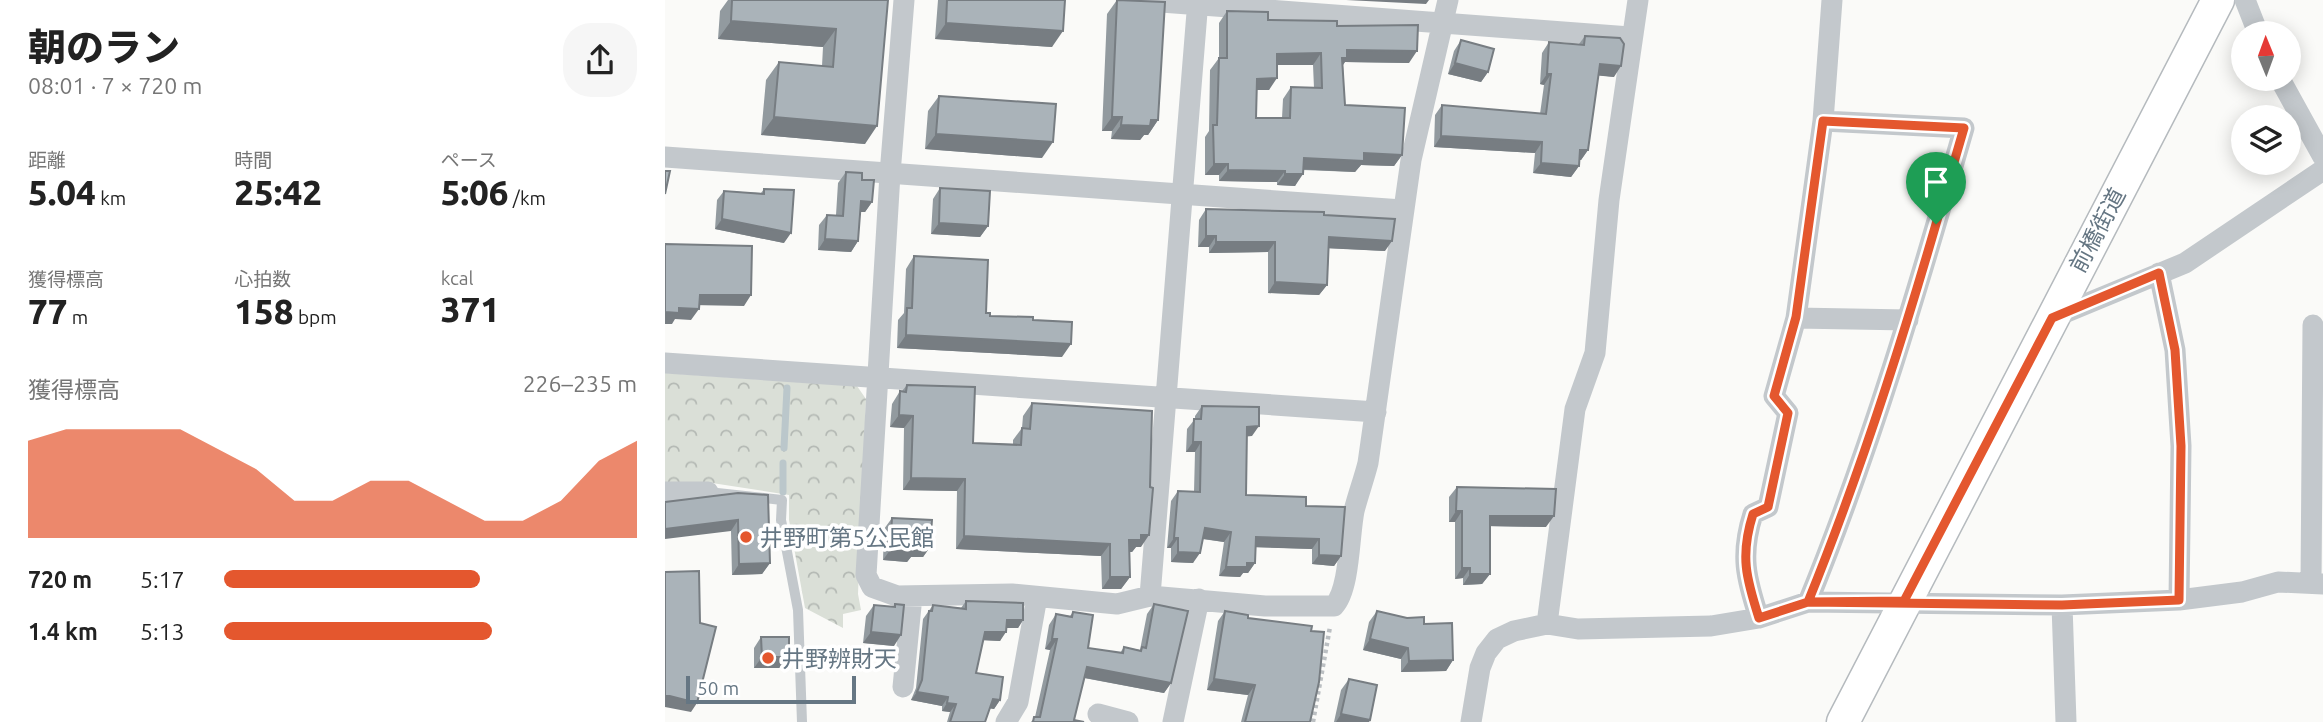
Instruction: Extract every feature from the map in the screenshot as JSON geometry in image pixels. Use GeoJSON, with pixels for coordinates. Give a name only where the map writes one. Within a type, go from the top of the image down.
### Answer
{"type":"FeatureCollection","features":[{"type":"Feature","properties":{"kind":"main road","name":"前橋街道"},"geometry":{"type":"LineString","coordinates":[[1843,722],[2218,0]]}},
{"type":"Feature","properties":{"kind":"street"},"geometry":{"type":"LineString","coordinates":[[904,0],[890,174],[866,575],[872,587],[884,594],[912,596],[1012,594],[1117,604],[1150,596],[1265,606],[1334,606],[1339,600],[1355,509],[1368,463],[1402,210],[1419,119],[1448,0]]}},
{"type":"Feature","properties":{"kind":"street"},"geometry":{"type":"LineString","coordinates":[[1134,0],[1630,37]]}},
{"type":"Feature","properties":{"kind":"street"},"geometry":{"type":"LineString","coordinates":[[1547,624],[1575,409],[1595,353],[1603,254],[1630,37],[1638,0]]}},
{"type":"Feature","properties":{"kind":"street"},"geometry":{"type":"LineString","coordinates":[[1759,618],[1746,577],[1745,540],[1753,514],[1768,507],[1788,413],[1774,396],[1796,317],[1823,121],[1832,0]]}},
{"type":"Feature","properties":{"kind":"street"},"geometry":{"type":"LineString","coordinates":[[2245,0],[2253,21]]}},
{"type":"Feature","properties":{"kind":"street"},"geometry":{"type":"LineString","coordinates":[[1150,596],[1198,3]]}},
{"type":"Feature","properties":{"kind":"street"},"geometry":{"type":"LineString","coordinates":[[2287,91],[2323,158]]}},
{"type":"Feature","properties":{"kind":"street"},"geometry":{"type":"LineString","coordinates":[[1808,602],[1841,521],[1908,320],[1964,128],[1823,121]]}},
{"type":"Feature","properties":{"kind":"street"},"geometry":{"type":"LineString","coordinates":[[665,157],[1402,210]]}},
{"type":"Feature","properties":{"kind":"street"},"geometry":{"type":"LineString","coordinates":[[2052,318],[2185,263],[2323,170]]}},
{"type":"Feature","properties":{"kind":"street"},"geometry":{"type":"LineString","coordinates":[[2159,273],[2176,364],[2181,446],[2179,600]]}},
{"type":"Feature","properties":{"kind":"street"},"geometry":{"type":"LineString","coordinates":[[1796,317],[1908,320]]}},
{"type":"Feature","properties":{"kind":"street"},"geometry":{"type":"LineString","coordinates":[[1471,722],[1480,668],[1486,653],[1497,639],[1547,624],[1578,629],[1711,626],[1759,618],[1808,602],[1904,601],[2062,605],[2179,600],[2242,592],[2278,582],[2317,583],[2313,325]]}},
{"type":"Feature","properties":{"kind":"street"},"geometry":{"type":"LineString","coordinates":[[665,363],[1376,412]]}},
{"type":"Feature","properties":{"kind":"street"},"geometry":{"type":"LineString","coordinates":[[665,492],[708,492]]}},
{"type":"Feature","properties":{"kind":"street"},"geometry":{"type":"LineString","coordinates":[[904,687],[912,596]]}},
{"type":"Feature","properties":{"kind":"street"},"geometry":{"type":"LineString","coordinates":[[1006,722],[1018,702],[1037,597]]}},
{"type":"Feature","properties":{"kind":"street"},"geometry":{"type":"LineString","coordinates":[[1173,722],[1199,599]]}},
{"type":"Feature","properties":{"kind":"street"},"geometry":{"type":"LineString","coordinates":[[2062,605],[2066,722]]}},
{"type":"Feature","properties":{"kind":"street"},"geometry":{"type":"LineString","coordinates":[[1098,714],[1128,722]]}},
{"type":"Feature","properties":{"kind":"lane"},"geometry":{"type":"LineString","coordinates":[[708,492],[782,500],[781,520],[798,610],[802,722]]}},
{"type":"Feature","properties":{"kind":"path"},"geometry":{"type":"LineString","coordinates":[[1313,722],[1334,606]]}},
{"type":"Feature","properties":{"kind":"green space"},"geometry":{"type":"Polygon","coordinates":[[[665,373],[857,386],[866,399],[858,594],[861,610],[843,614],[843,628],[805,608],[789,520],[789,495],[712,483],[665,483],[665,373]]]}},
{"type":"Feature","properties":{"kind":"building"},"geometry":{"type":"Polygon","coordinates":[[[732,0],[888,0],[877,126],[774,117],[779,62],[833,67],[836,29],[731,21],[732,0]]]}},
{"type":"Feature","properties":{"kind":"building"},"geometry":{"type":"Polygon","coordinates":[[[947,0],[1065,0],[1063,31],[946,23],[947,0]]]}},
{"type":"Feature","properties":{"kind":"building"},"geometry":{"type":"Polygon","coordinates":[[[1117,0],[1165,2],[1158,120],[1151,120],[1150,126],[1121,125],[1122,117],[1112,117],[1117,0]]]}},
{"type":"Feature","properties":{"kind":"building"},"geometry":{"type":"Polygon","coordinates":[[[1227,11],[1268,12],[1268,20],[1337,21],[1337,26],[1418,25],[1417,51],[1347,50],[1347,58],[1342,58],[1345,105],[1405,108],[1402,155],[1364,153],[1364,161],[1304,158],[1303,174],[1228,170],[1228,164],[1214,164],[1213,125],[1217,125],[1219,58],[1227,58],[1227,11]],[[1321,53],[1277,54],[1277,78],[1257,79],[1256,118],[1290,118],[1291,87],[1322,88],[1321,53]]]}},
{"type":"Feature","properties":{"kind":"building"},"geometry":{"type":"Polygon","coordinates":[[[1585,36],[1620,38],[1624,44],[1621,66],[1600,64],[1588,150],[1580,150],[1579,166],[1541,163],[1542,142],[1441,136],[1442,105],[1546,114],[1551,74],[1547,74],[1549,42],[1584,45],[1585,36]]]}},
{"type":"Feature","properties":{"kind":"building"},"geometry":{"type":"Polygon","coordinates":[[[1461,40],[1494,49],[1488,72],[1455,63],[1461,40]]]}},
{"type":"Feature","properties":{"kind":"building"},"geometry":{"type":"Polygon","coordinates":[[[939,96],[1056,104],[1053,142],[936,134],[939,96]]]}},
{"type":"Feature","properties":{"kind":"building"},"geometry":{"type":"Polygon","coordinates":[[[665,171],[670,171],[665,194],[665,171]]]}},
{"type":"Feature","properties":{"kind":"building"},"geometry":{"type":"Polygon","coordinates":[[[846,172],[862,173],[862,180],[874,180],[872,202],[861,201],[858,241],[825,239],[827,215],[843,216],[846,172]]]}},
{"type":"Feature","properties":{"kind":"building"},"geometry":{"type":"Polygon","coordinates":[[[940,188],[990,191],[988,226],[939,223],[940,188]]]}},
{"type":"Feature","properties":{"kind":"building"},"geometry":{"type":"Polygon","coordinates":[[[764,189],[794,190],[791,233],[722,219],[724,191],[764,194],[764,189]]]}},
{"type":"Feature","properties":{"kind":"building"},"geometry":{"type":"Polygon","coordinates":[[[1206,209],[1324,212],[1324,215],[1395,219],[1392,241],[1329,237],[1327,285],[1275,282],[1275,242],[1216,242],[1216,236],[1206,236],[1206,209]]]}},
{"type":"Feature","properties":{"kind":"building"},"geometry":{"type":"Polygon","coordinates":[[[665,244],[752,246],[751,295],[700,295],[699,309],[679,308],[679,313],[665,312],[665,244]]]}},
{"type":"Feature","properties":{"kind":"building"},"geometry":{"type":"Polygon","coordinates":[[[914,256],[988,260],[986,313],[990,313],[990,316],[1033,317],[1033,320],[1072,322],[1071,344],[906,335],[907,308],[912,308],[914,256]]]}},
{"type":"Feature","properties":{"kind":"building"},"geometry":{"type":"Polygon","coordinates":[[[907,385],[975,387],[973,443],[1021,445],[1022,428],[1030,429],[1032,403],[1152,411],[1150,487],[1153,488],[1149,535],[1141,535],[1141,540],[1129,540],[1130,577],[1110,577],[1110,544],[964,536],[965,479],[911,478],[913,416],[899,415],[900,391],[906,392],[907,385]]]}},
{"type":"Feature","properties":{"kind":"building"},"geometry":{"type":"Polygon","coordinates":[[[1202,406],[1259,407],[1259,426],[1247,427],[1246,495],[1306,497],[1306,506],[1345,507],[1341,556],[1319,555],[1319,539],[1256,537],[1255,563],[1247,563],[1247,567],[1226,567],[1231,532],[1205,528],[1200,553],[1178,552],[1178,538],[1174,538],[1178,491],[1200,492],[1201,442],[1193,442],[1194,419],[1201,419],[1202,406]]]}},
{"type":"Feature","properties":{"kind":"building"},"geometry":{"type":"Polygon","coordinates":[[[1457,487],[1556,489],[1554,516],[1490,516],[1490,574],[1470,574],[1470,568],[1462,568],[1462,511],[1456,511],[1457,487]]]}},
{"type":"Feature","properties":{"kind":"building"},"geometry":{"type":"Polygon","coordinates":[[[738,493],[768,495],[770,563],[739,564],[738,520],[665,529],[665,502],[738,493]]]}},
{"type":"Feature","properties":{"kind":"building"},"geometry":{"type":"Polygon","coordinates":[[[892,518],[932,520],[930,547],[915,546],[915,551],[890,550],[892,518]]]}},
{"type":"Feature","properties":{"kind":"building"},"geometry":{"type":"Polygon","coordinates":[[[699,571],[700,623],[716,627],[697,703],[666,695],[665,704],[665,572],[699,571]]]}},
{"type":"Feature","properties":{"kind":"building"},"geometry":{"type":"Polygon","coordinates":[[[966,601],[1023,603],[1023,620],[1007,620],[1006,632],[985,632],[976,673],[1003,677],[1000,700],[993,699],[985,722],[950,722],[956,704],[947,703],[948,697],[917,692],[922,680],[929,611],[932,611],[933,605],[966,609],[966,601]]]}},
{"type":"Feature","properties":{"kind":"building"},"geometry":{"type":"Polygon","coordinates":[[[895,604],[904,605],[901,635],[871,632],[874,605],[895,607],[895,604]]]}},
{"type":"Feature","properties":{"kind":"building"},"geometry":{"type":"Polygon","coordinates":[[[1154,604],[1188,611],[1171,683],[1087,667],[1074,720],[1084,722],[1033,722],[1034,717],[1040,717],[1057,639],[1052,639],[1056,614],[1072,617],[1073,612],[1093,615],[1088,648],[1123,653],[1124,647],[1141,651],[1142,647],[1146,648],[1154,604]]]}},
{"type":"Feature","properties":{"kind":"building"},"geometry":{"type":"Polygon","coordinates":[[[1225,611],[1248,615],[1248,618],[1312,626],[1311,631],[1324,632],[1319,682],[1310,722],[1245,722],[1255,685],[1214,679],[1225,611]]]}},
{"type":"Feature","properties":{"kind":"building"},"geometry":{"type":"Polygon","coordinates":[[[1377,611],[1407,618],[1424,617],[1424,624],[1452,623],[1453,660],[1409,661],[1408,648],[1370,639],[1377,611]]]}},
{"type":"Feature","properties":{"kind":"building"},"geometry":{"type":"Polygon","coordinates":[[[761,637],[789,637],[789,657],[762,657],[761,637]]]}},
{"type":"Feature","properties":{"kind":"building"},"geometry":{"type":"Polygon","coordinates":[[[1349,679],[1377,685],[1370,720],[1341,714],[1349,679]]]}},
{"type":"Feature","properties":{"kind":"waterway"},"geometry":{"type":"LineString","coordinates":[[784,448],[787,388]]}},
{"type":"Feature","properties":{"kind":"waterway"},"geometry":{"type":"LineString","coordinates":[[783,463],[783,492]]}},
{"type":"Feature","properties":{"kind":"place","name":"井野町第5公民館"},"geometry":{"type":"Point","coordinates":[746,537]}},
{"type":"Feature","properties":{"kind":"place","name":"井野辨財天"},"geometry":{"type":"Point","coordinates":[768,658]}},
{"type":"Feature","properties":{"kind":"route"},"geometry":{"type":"LineString","coordinates":[[1936,224],[1908,320],[1841,521],[1808,602],[1904,601],[2062,605],[2179,600],[2181,446],[2175,350],[2159,273],[2052,318],[1904,601],[1808,602],[1759,618],[1746,577],[1745,540],[1753,514],[1768,507],[1788,413],[1774,396],[1796,317],[1823,121],[1964,128],[1936,224]]}}]}
